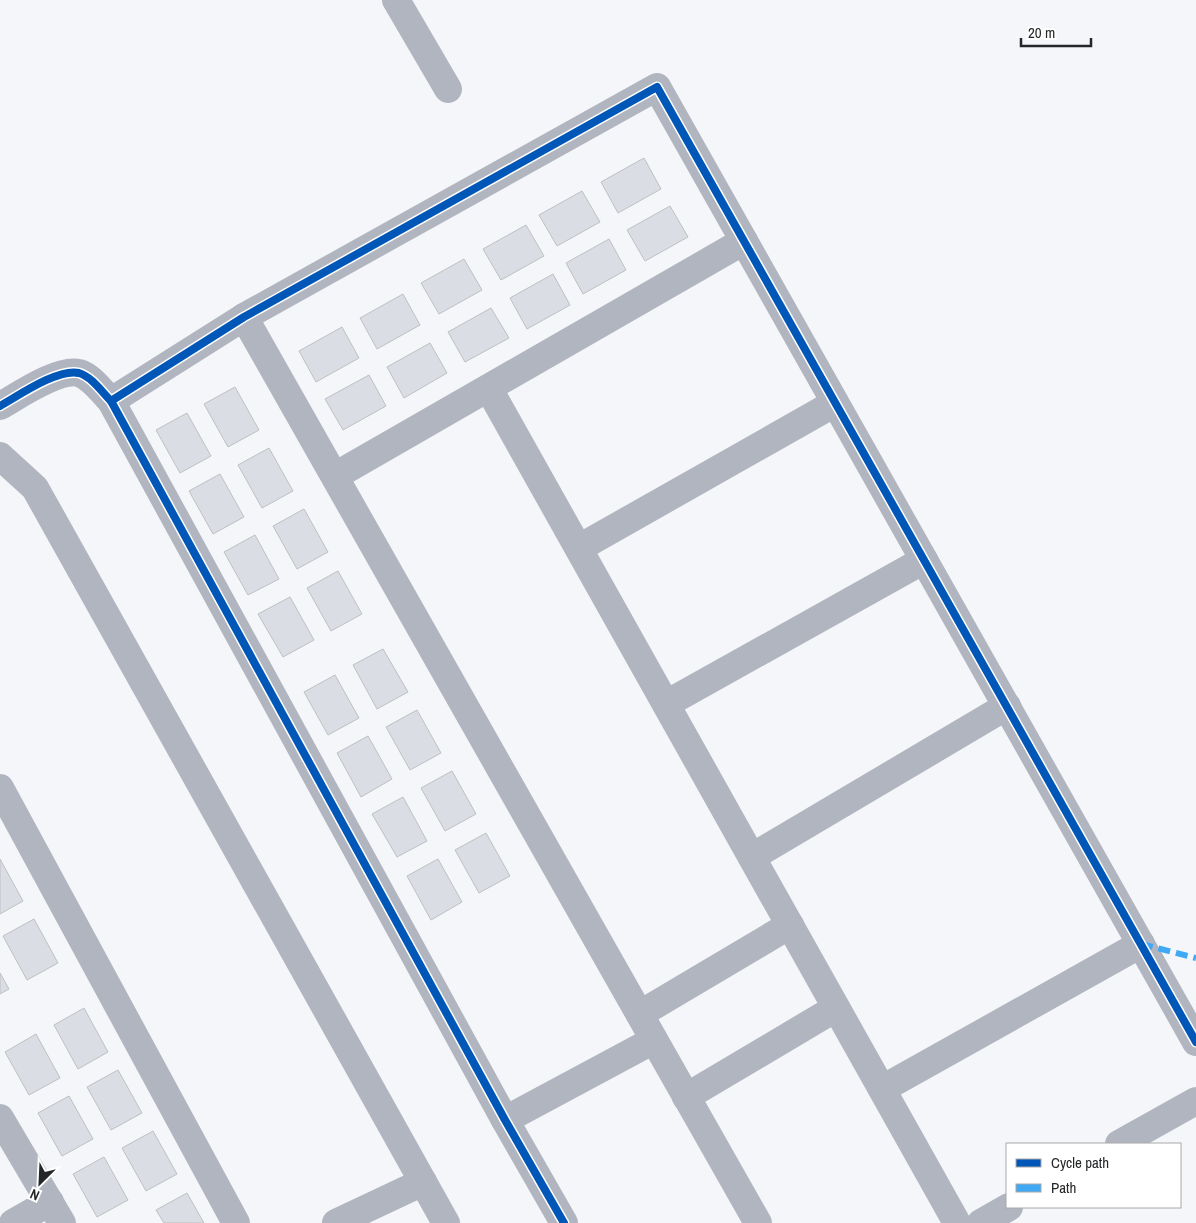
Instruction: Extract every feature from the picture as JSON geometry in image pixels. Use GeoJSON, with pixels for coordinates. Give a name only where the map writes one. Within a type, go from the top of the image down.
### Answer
{"type":"FeatureCollection","features":[{"type":"Feature","properties":{"kind":"street"},"geometry":{"type":"LineString","coordinates":[[396,0],[448,89]]}},
{"type":"Feature","properties":{"kind":"street"},"geometry":{"type":"LineString","coordinates":[[111,402],[244,317],[657,87],[1196,1042]]}},
{"type":"Feature","properties":{"kind":"street"},"geometry":{"type":"LineString","coordinates":[[335,476],[744,241]]}},
{"type":"Feature","properties":{"kind":"street"},"geometry":{"type":"LineString","coordinates":[[244,317],[758,1223]]}},
{"type":"Feature","properties":{"kind":"street"},"geometry":{"type":"LineString","coordinates":[[0,406],[48,378],[67,373],[79,373],[91,379],[111,402],[505,1120],[564,1223]]}},
{"type":"Feature","properties":{"kind":"street"},"geometry":{"type":"LineString","coordinates":[[489,389],[957,1223]]}},
{"type":"Feature","properties":{"kind":"street"},"geometry":{"type":"LineString","coordinates":[[579,548],[835,403]]}},
{"type":"Feature","properties":{"kind":"street"},"geometry":{"type":"LineString","coordinates":[[0,456],[35,488],[446,1223]]}},
{"type":"Feature","properties":{"kind":"street"},"geometry":{"type":"LineString","coordinates":[[666,704],[924,560]]}},
{"type":"Feature","properties":{"kind":"street"},"geometry":{"type":"LineString","coordinates":[[752,857],[1007,706]]}},
{"type":"Feature","properties":{"kind":"street"},"geometry":{"type":"LineString","coordinates":[[0,788],[236,1223]]}},
{"type":"Feature","properties":{"kind":"street"},"geometry":{"type":"LineString","coordinates":[[640,1014],[790,925]]}},
{"type":"Feature","properties":{"kind":"street"},"geometry":{"type":"LineString","coordinates":[[882,1089],[1141,944]]}},
{"type":"Feature","properties":{"kind":"street"},"geometry":{"type":"LineString","coordinates":[[686,1097],[836,1008]]}},
{"type":"Feature","properties":{"kind":"street"},"geometry":{"type":"LineString","coordinates":[[505,1120],[654,1040]]}},
{"type":"Feature","properties":{"kind":"street"},"geometry":{"type":"LineString","coordinates":[[1121,1143],[1196,1101]]}},
{"type":"Feature","properties":{"kind":"street"},"geometry":{"type":"LineString","coordinates":[[0,1118],[56,1212],[13,1223]]}},
{"type":"Feature","properties":{"kind":"street"},"geometry":{"type":"LineString","coordinates":[[336,1223],[423,1182]]}},
{"type":"Feature","properties":{"kind":"street"},"geometry":{"type":"LineString","coordinates":[[981,1223],[1007,1208]]}},
{"type":"Feature","properties":{"kind":"building"},"geometry":{"type":"Polygon","coordinates":[[[644,158],[661,189],[618,213],[601,182],[644,158]]]}},
{"type":"Feature","properties":{"kind":"building"},"geometry":{"type":"Polygon","coordinates":[[[582,191],[600,222],[557,246],[539,215],[582,191]]]}},
{"type":"Feature","properties":{"kind":"building"},"geometry":{"type":"Polygon","coordinates":[[[670,206],[688,237],[645,261],[627,230],[670,206]]]}},
{"type":"Feature","properties":{"kind":"building"},"geometry":{"type":"Polygon","coordinates":[[[526,225],[544,256],[501,280],[483,249],[526,225]]]}},
{"type":"Feature","properties":{"kind":"building"},"geometry":{"type":"Polygon","coordinates":[[[609,239],[626,270],[583,294],[566,263],[609,239]]]}},
{"type":"Feature","properties":{"kind":"building"},"geometry":{"type":"Polygon","coordinates":[[[464,259],[482,290],[439,314],[421,283],[464,259]]]}},
{"type":"Feature","properties":{"kind":"building"},"geometry":{"type":"Polygon","coordinates":[[[553,274],[570,305],[527,329],[510,298],[553,274]]]}},
{"type":"Feature","properties":{"kind":"building"},"geometry":{"type":"Polygon","coordinates":[[[403,294],[420,325],[377,349],[360,318],[403,294]]]}},
{"type":"Feature","properties":{"kind":"building"},"geometry":{"type":"Polygon","coordinates":[[[491,308],[509,338],[465,362],[448,332],[491,308]]]}},
{"type":"Feature","properties":{"kind":"building"},"geometry":{"type":"Polygon","coordinates":[[[342,327],[359,358],[316,382],[299,351],[342,327]]]}},
{"type":"Feature","properties":{"kind":"building"},"geometry":{"type":"Polygon","coordinates":[[[430,343],[447,373],[404,398],[387,367],[430,343]]]}},
{"type":"Feature","properties":{"kind":"building"},"geometry":{"type":"Polygon","coordinates":[[[369,375],[386,406],[343,430],[325,399],[369,375]]]}},
{"type":"Feature","properties":{"kind":"building"},"geometry":{"type":"Polygon","coordinates":[[[235,387],[259,430],[228,447],[204,404],[235,387]]]}},
{"type":"Feature","properties":{"kind":"building"},"geometry":{"type":"Polygon","coordinates":[[[187,413],[211,456],[180,473],[156,430],[187,413]]]}},
{"type":"Feature","properties":{"kind":"building"},"geometry":{"type":"Polygon","coordinates":[[[269,448],[293,491],[262,508],[238,465],[269,448]]]}},
{"type":"Feature","properties":{"kind":"building"},"geometry":{"type":"Polygon","coordinates":[[[220,474],[244,517],[213,534],[189,491],[220,474]]]}},
{"type":"Feature","properties":{"kind":"building"},"geometry":{"type":"Polygon","coordinates":[[[304,509],[328,552],[297,569],[273,526],[304,509]]]}},
{"type":"Feature","properties":{"kind":"building"},"geometry":{"type":"Polygon","coordinates":[[[255,535],[279,579],[248,595],[224,552],[255,535]]]}},
{"type":"Feature","properties":{"kind":"building"},"geometry":{"type":"Polygon","coordinates":[[[338,571],[362,614],[331,631],[307,588],[338,571]]]}},
{"type":"Feature","properties":{"kind":"building"},"geometry":{"type":"Polygon","coordinates":[[[290,597],[314,640],[283,657],[258,614],[290,597]]]}},
{"type":"Feature","properties":{"kind":"building"},"geometry":{"type":"Polygon","coordinates":[[[383,649],[408,692],[377,709],[353,665],[383,649]]]}},
{"type":"Feature","properties":{"kind":"building"},"geometry":{"type":"Polygon","coordinates":[[[335,675],[359,718],[328,735],[304,692],[335,675]]]}},
{"type":"Feature","properties":{"kind":"building"},"geometry":{"type":"Polygon","coordinates":[[[417,710],[441,753],[410,770],[386,727],[417,710]]]}},
{"type":"Feature","properties":{"kind":"building"},"geometry":{"type":"Polygon","coordinates":[[[368,736],[392,779],[361,797],[337,753],[368,736]]]}},
{"type":"Feature","properties":{"kind":"building"},"geometry":{"type":"Polygon","coordinates":[[[452,771],[476,814],[445,831],[421,788],[452,771]]]}},
{"type":"Feature","properties":{"kind":"building"},"geometry":{"type":"Polygon","coordinates":[[[403,797],[427,841],[397,857],[372,814],[403,797]]]}},
{"type":"Feature","properties":{"kind":"building"},"geometry":{"type":"Polygon","coordinates":[[[486,833],[510,876],[479,893],[455,850],[486,833]]]}},
{"type":"Feature","properties":{"kind":"building"},"geometry":{"type":"Polygon","coordinates":[[[0,859],[23,901],[0,914],[0,859]]]}},
{"type":"Feature","properties":{"kind":"building"},"geometry":{"type":"Polygon","coordinates":[[[438,859],[462,902],[431,920],[407,876],[438,859]]]}},
{"type":"Feature","properties":{"kind":"building"},"geometry":{"type":"Polygon","coordinates":[[[34,919],[58,963],[27,980],[3,936],[34,919]]]}},
{"type":"Feature","properties":{"kind":"building"},"geometry":{"type":"Polygon","coordinates":[[[0,973],[9,989],[0,994],[0,973]]]}},
{"type":"Feature","properties":{"kind":"building"},"geometry":{"type":"Polygon","coordinates":[[[84,1008],[108,1052],[78,1069],[54,1025],[84,1008]]]}},
{"type":"Feature","properties":{"kind":"building"},"geometry":{"type":"Polygon","coordinates":[[[36,1034],[60,1078],[29,1095],[5,1052],[36,1034]]]}},
{"type":"Feature","properties":{"kind":"building"},"geometry":{"type":"Polygon","coordinates":[[[118,1070],[142,1113],[111,1130],[87,1087],[118,1070]]]}},
{"type":"Feature","properties":{"kind":"building"},"geometry":{"type":"Polygon","coordinates":[[[69,1096],[93,1139],[62,1156],[38,1113],[69,1096]]]}},
{"type":"Feature","properties":{"kind":"building"},"geometry":{"type":"Polygon","coordinates":[[[153,1131],[177,1174],[146,1191],[122,1148],[153,1131]]]}},
{"type":"Feature","properties":{"kind":"building"},"geometry":{"type":"Polygon","coordinates":[[[104,1157],[128,1200],[97,1217],[73,1174],[104,1157]]]}},
{"type":"Feature","properties":{"kind":"building"},"geometry":{"type":"Polygon","coordinates":[[[187,1193],[204,1223],[164,1223],[156,1210],[187,1193]]]}},
{"type":"Feature","properties":{"kind":"marked path"},"geometry":{"type":"LineString","coordinates":[[1141,944],[1196,958]]}},
{"type":"Feature","properties":{"kind":"cycle path"},"geometry":{"type":"LineString","coordinates":[[111,401],[244,317],[657,87],[1196,1042]]}},
{"type":"Feature","properties":{"kind":"cycle path"},"geometry":{"type":"LineString","coordinates":[[0,406],[38,384],[70,373],[84,375],[111,401],[505,1120],[564,1223]]}}]}
